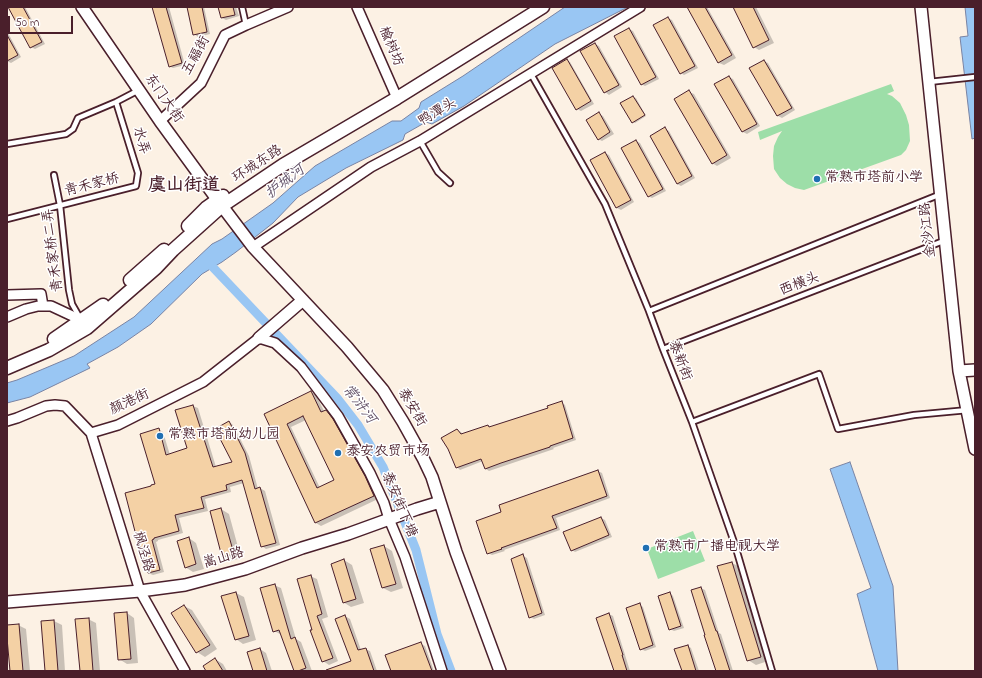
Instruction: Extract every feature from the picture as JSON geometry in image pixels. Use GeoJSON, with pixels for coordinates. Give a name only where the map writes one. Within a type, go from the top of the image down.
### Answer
{"type":"FeatureCollection","features":[{"type":"Feature","properties":{"kind":"main road","name":"环城东路"},"geometry":{"type":"LineString","coordinates":[[7,368],[50,350],[84,324],[156,268],[220,203],[283,166],[533,7]]}},
{"type":"Feature","properties":{"kind":"main road","name":"环城东路"},"geometry":{"type":"LineString","coordinates":[[396,95],[543,7]]}},
{"type":"Feature","properties":{"kind":"main road","name":"环城东路"},"geometry":{"type":"LineString","coordinates":[[7,361],[45,345],[84,324]]}},
{"type":"Feature","properties":{"kind":"street","name":"东门大街"},"geometry":{"type":"LineString","coordinates":[[82,7],[160,121],[220,203]]}},
{"type":"Feature","properties":{"kind":"street","name":"五福街"},"geometry":{"type":"LineString","coordinates":[[160,121],[201,83],[225,35],[288,7]]}},
{"type":"Feature","properties":{"kind":"street","name":"榆树坊"},"geometry":{"type":"LineString","coordinates":[[358,7],[396,95]]}},
{"type":"Feature","properties":{"kind":"street","name":"鸭潭头"},"geometry":{"type":"LineString","coordinates":[[253,247],[371,167],[420,141],[640,7]]}},
{"type":"Feature","properties":{"kind":"street","name":"金沙江路"},"geometry":{"type":"LineString","coordinates":[[922,7],[959,370],[975,449]]}},
{"type":"Feature","properties":{"kind":"street","name":"泰安街"},"geometry":{"type":"LineString","coordinates":[[220,203],[253,247],[348,347],[383,390],[403,422],[432,477],[456,552],[500,671]]}},
{"type":"Feature","properties":{"kind":"street"},"geometry":{"type":"LineString","coordinates":[[7,295],[41,294],[42,306]]}},
{"type":"Feature","properties":{"kind":"street"},"geometry":{"type":"LineString","coordinates":[[259,338],[303,300]]}},
{"type":"Feature","properties":{"kind":"street"},"geometry":{"type":"LineString","coordinates":[[7,317],[38,306],[51,306],[84,324]]}},
{"type":"Feature","properties":{"kind":"street","name":"颜港街"},"geometry":{"type":"LineString","coordinates":[[91,433],[118,425],[203,382],[259,338]]}},
{"type":"Feature","properties":{"kind":"street","name":"泰安街下塘"},"geometry":{"type":"LineString","coordinates":[[259,338],[275,343],[301,367],[338,416],[370,473],[384,503],[405,557],[442,671]]}},
{"type":"Feature","properties":{"kind":"street"},"geometry":{"type":"LineString","coordinates":[[959,370],[975,370]]}},
{"type":"Feature","properties":{"kind":"street"},"geometry":{"type":"LineString","coordinates":[[7,421],[46,406],[65,406],[91,433]]}},
{"type":"Feature","properties":{"kind":"street","name":"枫泾路"},"geometry":{"type":"LineString","coordinates":[[91,433],[140,591],[185,671]]}},
{"type":"Feature","properties":{"kind":"street","name":"嵩山路"},"geometry":{"type":"LineString","coordinates":[[7,602],[140,591],[185,585],[245,569],[302,548],[348,534],[440,502]]}},
{"type":"Feature","properties":{"kind":"lane"},"geometry":{"type":"LineString","coordinates":[[242,7],[246,25]]}},
{"type":"Feature","properties":{"kind":"lane","name":"泰新街"},"geometry":{"type":"LineString","coordinates":[[531,73],[605,204],[649,311],[662,349],[692,422],[735,545],[772,671]]}},
{"type":"Feature","properties":{"kind":"lane"},"geometry":{"type":"LineString","coordinates":[[929,82],[975,77]]}},
{"type":"Feature","properties":{"kind":"lane"},"geometry":{"type":"LineString","coordinates":[[7,144],[66,134],[73,129],[78,118],[116,102],[139,90]]}},
{"type":"Feature","properties":{"kind":"lane","name":"水弄"},"geometry":{"type":"LineString","coordinates":[[116,102],[138,173],[136,186]]}},
{"type":"Feature","properties":{"kind":"lane"},"geometry":{"type":"LineString","coordinates":[[420,141],[438,172],[450,183]]}},
{"type":"Feature","properties":{"kind":"lane","name":"青禾家桥二弄"},"geometry":{"type":"LineString","coordinates":[[54,175],[60,205],[69,290],[72,304],[84,324]]}},
{"type":"Feature","properties":{"kind":"lane","name":"青禾家桥"},"geometry":{"type":"LineString","coordinates":[[7,219],[136,186]]}},
{"type":"Feature","properties":{"kind":"lane"},"geometry":{"type":"LineString","coordinates":[[649,311],[941,194]]}},
{"type":"Feature","properties":{"kind":"lane","name":"西横头"},"geometry":{"type":"LineString","coordinates":[[662,349],[946,240]]}},
{"type":"Feature","properties":{"kind":"lane"},"geometry":{"type":"LineString","coordinates":[[692,422],[819,374],[838,429],[914,415],[968,410]]}},
{"type":"Feature","properties":{"kind":"green space"},"geometry":{"type":"Polygon","coordinates":[[[891,84],[894,91],[887,94],[892,96],[900,103],[909,125],[910,141],[906,150],[901,155],[804,190],[787,184],[780,178],[774,169],[773,156],[774,146],[782,131],[760,140],[758,132],[891,84]]]}},
{"type":"Feature","properties":{"kind":"green space"},"geometry":{"type":"Polygon","coordinates":[[[693,531],[705,561],[658,579],[647,549],[693,531]]]}},
{"type":"Feature","properties":{"kind":"water"},"geometry":{"type":"Polygon","coordinates":[[[565,7],[628,7],[555,44],[464,106],[432,124],[426,122],[405,134],[403,140],[346,168],[298,197],[273,223],[236,252],[202,274],[151,324],[118,347],[87,364],[90,368],[30,397],[7,403],[7,383],[74,356],[134,317],[212,244],[222,239],[273,203],[315,166],[392,121],[401,121],[419,108],[421,102],[463,76],[565,7]]]}},
{"type":"Feature","properties":{"kind":"water"},"geometry":{"type":"Polygon","coordinates":[[[965,7],[975,7],[975,138],[972,139],[960,37],[968,36],[965,7]]]}},
{"type":"Feature","properties":{"kind":"water"},"geometry":{"type":"Polygon","coordinates":[[[850,462],[893,586],[898,671],[878,671],[857,594],[871,588],[830,469],[850,462]]]}},
{"type":"Feature","properties":{"kind":"building"},"geometry":{"type":"Polygon","coordinates":[[[8,7],[23,7],[42,42],[30,48],[8,7]]]}},
{"type":"Feature","properties":{"kind":"building"},"geometry":{"type":"Polygon","coordinates":[[[152,7],[166,7],[182,63],[169,67],[152,7]]]}},
{"type":"Feature","properties":{"kind":"building"},"geometry":{"type":"Polygon","coordinates":[[[187,7],[202,7],[207,32],[193,35],[187,7]]]}},
{"type":"Feature","properties":{"kind":"building"},"geometry":{"type":"Polygon","coordinates":[[[218,7],[233,7],[235,15],[221,18],[218,7]]]}},
{"type":"Feature","properties":{"kind":"building"},"geometry":{"type":"Polygon","coordinates":[[[687,7],[705,7],[732,55],[718,63],[687,7]]]}},
{"type":"Feature","properties":{"kind":"building"},"geometry":{"type":"Polygon","coordinates":[[[733,7],[753,7],[769,40],[753,48],[733,7]]]}},
{"type":"Feature","properties":{"kind":"building"},"geometry":{"type":"Polygon","coordinates":[[[668,17],[695,66],[680,74],[653,25],[668,17]]]}},
{"type":"Feature","properties":{"kind":"building"},"geometry":{"type":"Polygon","coordinates":[[[629,28],[656,77],[641,85],[614,36],[629,28]]]}},
{"type":"Feature","properties":{"kind":"building"},"geometry":{"type":"Polygon","coordinates":[[[7,35],[18,55],[7,61],[7,35]]]}},
{"type":"Feature","properties":{"kind":"building"},"geometry":{"type":"Polygon","coordinates":[[[595,43],[619,85],[604,93],[580,51],[595,43]]]}},
{"type":"Feature","properties":{"kind":"building"},"geometry":{"type":"Polygon","coordinates":[[[567,59],[591,101],[576,110],[552,68],[567,59]]]}},
{"type":"Feature","properties":{"kind":"building"},"geometry":{"type":"Polygon","coordinates":[[[764,60],[792,108],[777,116],[749,68],[764,60]]]}},
{"type":"Feature","properties":{"kind":"building"},"geometry":{"type":"Polygon","coordinates":[[[729,76],[757,124],[742,132],[714,84],[729,76]]]}},
{"type":"Feature","properties":{"kind":"building"},"geometry":{"type":"Polygon","coordinates":[[[689,90],[727,155],[712,164],[674,99],[689,90]]]}},
{"type":"Feature","properties":{"kind":"building"},"geometry":{"type":"Polygon","coordinates":[[[633,96],[645,115],[632,123],[620,103],[633,96]]]}},
{"type":"Feature","properties":{"kind":"building"},"geometry":{"type":"Polygon","coordinates":[[[599,112],[610,132],[598,140],[586,120],[599,112]]]}},
{"type":"Feature","properties":{"kind":"building"},"geometry":{"type":"Polygon","coordinates":[[[665,127],[692,176],[677,184],[650,136],[665,127]]]}},
{"type":"Feature","properties":{"kind":"building"},"geometry":{"type":"Polygon","coordinates":[[[636,140],[663,189],[648,197],[621,148],[636,140]]]}},
{"type":"Feature","properties":{"kind":"building"},"geometry":{"type":"Polygon","coordinates":[[[605,152],[631,200],[616,208],[590,160],[605,152]]]}},
{"type":"Feature","properties":{"kind":"building","name":"泰安农贸市场"},"geometry":{"type":"Polygon","coordinates":[[[311,391],[321,412],[326,410],[333,419],[365,476],[374,496],[315,523],[264,414],[311,391]],[[303,416],[287,424],[317,488],[334,480],[303,416]]]}},
{"type":"Feature","properties":{"kind":"building"},"geometry":{"type":"Polygon","coordinates":[[[562,401],[573,438],[485,469],[481,459],[456,468],[448,449],[441,438],[457,429],[461,434],[488,425],[489,427],[548,408],[547,406],[562,401]]]}},
{"type":"Feature","properties":{"kind":"building"},"geometry":{"type":"Polygon","coordinates":[[[193,405],[213,467],[232,462],[215,429],[229,421],[245,453],[255,489],[260,487],[276,543],[261,547],[242,480],[226,485],[227,490],[201,497],[204,508],[175,515],[179,531],[154,538],[152,540],[160,570],[148,573],[138,543],[125,493],[155,484],[140,434],[159,428],[166,455],[187,448],[175,410],[193,405]]]}},
{"type":"Feature","properties":{"kind":"building"},"geometry":{"type":"Polygon","coordinates":[[[598,470],[607,496],[552,516],[557,528],[487,554],[476,521],[501,512],[499,505],[598,470]]]}},
{"type":"Feature","properties":{"kind":"building"},"geometry":{"type":"Polygon","coordinates":[[[221,508],[234,554],[222,557],[210,511],[221,508]]]}},
{"type":"Feature","properties":{"kind":"building"},"geometry":{"type":"Polygon","coordinates":[[[601,517],[609,535],[571,551],[563,532],[601,517]]]}},
{"type":"Feature","properties":{"kind":"building"},"geometry":{"type":"Polygon","coordinates":[[[189,537],[196,564],[185,568],[177,541],[189,537]]]}},
{"type":"Feature","properties":{"kind":"building"},"geometry":{"type":"Polygon","coordinates":[[[384,545],[396,584],[382,588],[370,549],[384,545]]]}},
{"type":"Feature","properties":{"kind":"building"},"geometry":{"type":"Polygon","coordinates":[[[523,554],[542,613],[529,618],[511,559],[523,554]]]}},
{"type":"Feature","properties":{"kind":"building"},"geometry":{"type":"Polygon","coordinates":[[[344,559],[356,599],[343,603],[331,564],[344,559]]]}},
{"type":"Feature","properties":{"kind":"building"},"geometry":{"type":"Polygon","coordinates":[[[732,562],[761,657],[747,661],[717,566],[732,562]]]}},
{"type":"Feature","properties":{"kind":"building"},"geometry":{"type":"Polygon","coordinates":[[[311,575],[322,614],[317,616],[333,658],[322,662],[310,630],[312,630],[297,579],[311,575]]]}},
{"type":"Feature","properties":{"kind":"building"},"geometry":{"type":"Polygon","coordinates":[[[275,584],[291,639],[295,637],[306,668],[298,671],[294,671],[279,630],[273,632],[260,588],[275,584]]]}},
{"type":"Feature","properties":{"kind":"building"},"geometry":{"type":"Polygon","coordinates":[[[701,587],[730,671],[716,671],[691,590],[701,587]]]}},
{"type":"Feature","properties":{"kind":"building"},"geometry":{"type":"Polygon","coordinates":[[[236,592],[249,636],[235,640],[221,596],[236,592]]]}},
{"type":"Feature","properties":{"kind":"building"},"geometry":{"type":"Polygon","coordinates":[[[670,592],[681,626],[669,630],[658,596],[670,592]]]}},
{"type":"Feature","properties":{"kind":"building"},"geometry":{"type":"Polygon","coordinates":[[[640,603],[653,645],[640,650],[626,608],[640,603]]]}},
{"type":"Feature","properties":{"kind":"building"},"geometry":{"type":"Polygon","coordinates":[[[184,605],[210,645],[196,653],[171,613],[184,605]]]}},
{"type":"Feature","properties":{"kind":"building"},"geometry":{"type":"Polygon","coordinates":[[[127,612],[131,659],[118,660],[114,613],[127,612]]]}},
{"type":"Feature","properties":{"kind":"building"},"geometry":{"type":"Polygon","coordinates":[[[609,613],[627,671],[614,671],[596,618],[609,613]]]}},
{"type":"Feature","properties":{"kind":"building"},"geometry":{"type":"Polygon","coordinates":[[[345,615],[358,650],[366,648],[374,671],[326,670],[351,661],[335,619],[345,615]]]}},
{"type":"Feature","properties":{"kind":"building"},"geometry":{"type":"Polygon","coordinates":[[[89,618],[93,671],[80,671],[75,619],[89,618]]]}},
{"type":"Feature","properties":{"kind":"building"},"geometry":{"type":"Polygon","coordinates":[[[54,620],[58,671],[45,671],[41,621],[54,620]]]}},
{"type":"Feature","properties":{"kind":"building"},"geometry":{"type":"Polygon","coordinates":[[[19,624],[23,671],[10,671],[7,625],[19,624]]]}},
{"type":"Feature","properties":{"kind":"building"},"geometry":{"type":"Polygon","coordinates":[[[421,642],[432,671],[391,671],[385,655],[421,642]]]}},
{"type":"Feature","properties":{"kind":"building"},"geometry":{"type":"Polygon","coordinates":[[[688,645],[696,671],[682,671],[674,649],[688,645]]]}},
{"type":"Feature","properties":{"kind":"building"},"geometry":{"type":"Polygon","coordinates":[[[260,648],[267,671],[253,671],[247,652],[260,648]]]}},
{"type":"Feature","properties":{"kind":"building"},"geometry":{"type":"Polygon","coordinates":[[[215,658],[223,671],[206,671],[203,666],[215,658]]]}},
{"type":"Feature","properties":{"kind":"waterway","name":"常浒河"},"geometry":{"type":"LineString","coordinates":[[206,260],[337,398],[358,425],[383,467],[416,550],[437,634],[451,671]]}},
{"type":"Feature","properties":{"kind":"place","name":"常熟市塔前小学"},"geometry":{"type":"Point","coordinates":[817,179]}},
{"type":"Feature","properties":{"kind":"place","name":"常熟市塔前幼儿园"},"geometry":{"type":"Point","coordinates":[160,436]}},
{"type":"Feature","properties":{"kind":"place","name":"泰安农贸市场"},"geometry":{"type":"Point","coordinates":[338,453]}},
{"type":"Feature","properties":{"kind":"place","name":"常熟市广播电视大学"},"geometry":{"type":"Point","coordinates":[646,548]}},
{"type":"Feature","properties":{"kind":"district","name":"虞山街道"},"geometry":{"type":"Point","coordinates":[184,187]}},
{"type":"Feature","properties":{"kind":"water label","name":"护城河"},"geometry":{"type":"Point","coordinates":[286,183]}}]}
